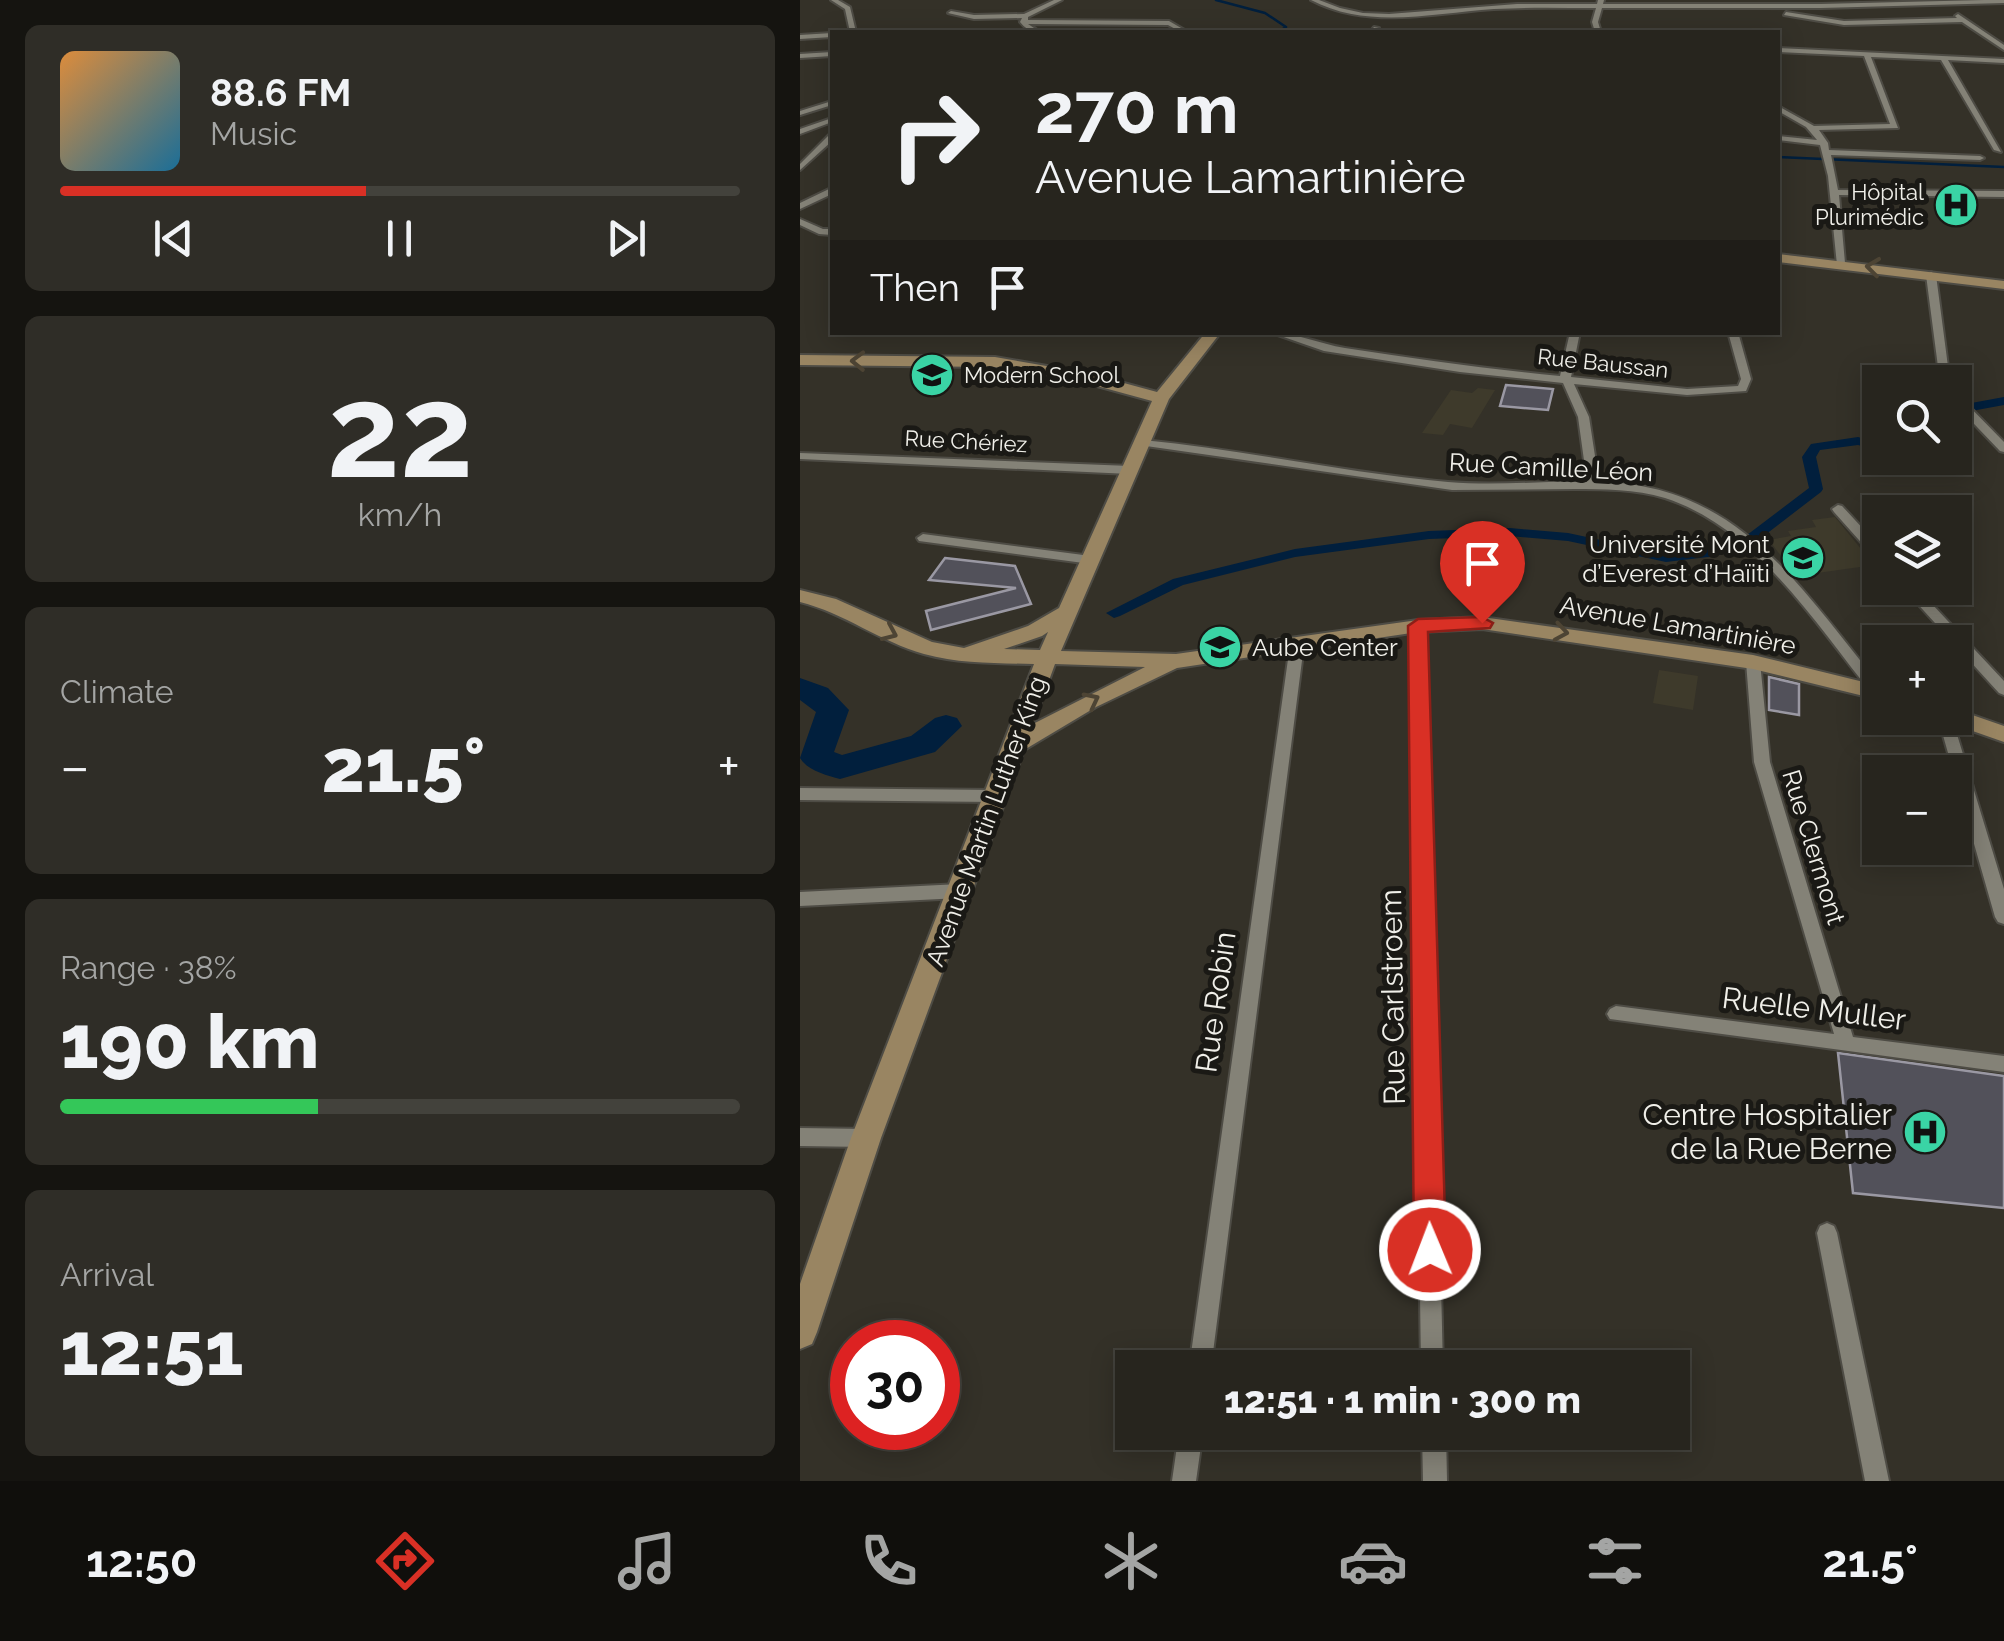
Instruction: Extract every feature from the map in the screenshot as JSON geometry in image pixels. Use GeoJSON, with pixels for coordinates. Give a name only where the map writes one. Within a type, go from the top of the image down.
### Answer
{"type":"FeatureCollection","features":[{"type":"Feature","properties":{"kind":"street"},"geometry":{"type":"LineString","coordinates":[[834,0],[848,8],[854,30]]}},
{"type":"Feature","properties":{"kind":"street"},"geometry":{"type":"LineString","coordinates":[[1024,19],[1059,0]]}},
{"type":"Feature","properties":{"kind":"street"},"geometry":{"type":"LineString","coordinates":[[1314,0],[1348,10],[1407,16],[1494,7],[1600,3],[1743,6],[2004,1]]}},
{"type":"Feature","properties":{"kind":"street"},"geometry":{"type":"LineString","coordinates":[[1719,0],[1844,23],[1965,20]]}},
{"type":"Feature","properties":{"kind":"street"},"geometry":{"type":"LineString","coordinates":[[1597,30],[1595,22],[1600,3]]}},
{"type":"Feature","properties":{"kind":"street"},"geometry":{"type":"LineString","coordinates":[[1940,4],[2004,48]]}},
{"type":"Feature","properties":{"kind":"street"},"geometry":{"type":"LineString","coordinates":[[952,13],[974,17],[1169,22],[1182,30]]}},
{"type":"Feature","properties":{"kind":"street"},"geometry":{"type":"LineString","coordinates":[[1024,19],[1035,30]]}},
{"type":"Feature","properties":{"kind":"street"},"geometry":{"type":"LineString","coordinates":[[1988,35],[2004,34]]}},
{"type":"Feature","properties":{"kind":"street"},"geometry":{"type":"LineString","coordinates":[[800,37],[830,35]]}},
{"type":"Feature","properties":{"kind":"street"},"geometry":{"type":"LineString","coordinates":[[1780,50],[2004,61]]}},
{"type":"Feature","properties":{"kind":"street"},"geometry":{"type":"LineString","coordinates":[[800,56],[830,54]]}},
{"type":"Feature","properties":{"kind":"street"},"geometry":{"type":"LineString","coordinates":[[1780,109],[1813,128],[1895,126],[1867,54]]}},
{"type":"Feature","properties":{"kind":"street"},"geometry":{"type":"LineString","coordinates":[[1943,58],[1998,150]]}},
{"type":"Feature","properties":{"kind":"street"},"geometry":{"type":"LineString","coordinates":[[800,114],[830,104]]}},
{"type":"Feature","properties":{"kind":"street"},"geometry":{"type":"LineString","coordinates":[[800,132],[830,121]]}},
{"type":"Feature","properties":{"kind":"street"},"geometry":{"type":"LineString","coordinates":[[1813,128],[1825,152],[1835,192],[1840,264]]}},
{"type":"Feature","properties":{"kind":"street"},"geometry":{"type":"LineString","coordinates":[[800,168],[830,139]]}},
{"type":"Feature","properties":{"kind":"street"},"geometry":{"type":"LineString","coordinates":[[1780,139],[1825,152],[1980,158]]}},
{"type":"Feature","properties":{"kind":"street"},"geometry":{"type":"LineString","coordinates":[[800,206],[830,192]]}},
{"type":"Feature","properties":{"kind":"street"},"geometry":{"type":"LineString","coordinates":[[1835,192],[2004,194]]}},
{"type":"Feature","properties":{"kind":"street"},"geometry":{"type":"LineString","coordinates":[[800,222],[830,231]]}},
{"type":"Feature","properties":{"kind":"street"},"geometry":{"type":"LineString","coordinates":[[1780,258],[2004,285]]}},
{"type":"Feature","properties":{"kind":"street"},"geometry":{"type":"LineString","coordinates":[[1931,275],[1944,365]]}},
{"type":"Feature","properties":{"kind":"street","name":"Avenue Martin Luther King"},"geometry":{"type":"LineString","coordinates":[[800,1332],[866,1138],[1047,658],[1161,398],[1212,335]]}},
{"type":"Feature","properties":{"kind":"street","name":"Rue Baussan"},"geometry":{"type":"LineString","coordinates":[[1283,335],[1324,348],[1382,357],[1686,392],[1742,389],[1746,379],[1734,335]]}},
{"type":"Feature","properties":{"kind":"street"},"geometry":{"type":"LineString","coordinates":[[1574,335],[1566,378],[1589,431],[1594,488]]}},
{"type":"Feature","properties":{"kind":"street"},"geometry":{"type":"LineString","coordinates":[[800,360],[995,362],[1087,378],[1161,398]]}},
{"type":"Feature","properties":{"kind":"street"},"geometry":{"type":"LineString","coordinates":[[1972,416],[2004,449]]}},
{"type":"Feature","properties":{"kind":"street","name":"Rue Camille Léon"},"geometry":{"type":"LineString","coordinates":[[1143,443],[1225,450],[1454,486],[1630,488],[1674,497],[1718,520],[1764,557],[1862,672]]}},
{"type":"Feature","properties":{"kind":"street","name":"Rue Chériez"},"geometry":{"type":"LineString","coordinates":[[800,456],[1130,470]]}},
{"type":"Feature","properties":{"kind":"street"},"geometry":{"type":"LineString","coordinates":[[1838,509],[1862,535]]}},
{"type":"Feature","properties":{"kind":"street"},"geometry":{"type":"LineString","coordinates":[[923,538],[1091,560]]}},
{"type":"Feature","properties":{"kind":"street","name":"Avenue Lamartinière"},"geometry":{"type":"LineString","coordinates":[[800,596],[829,603],[927,648],[964,654],[1176,661],[1418,626],[1518,626],[1753,662],[1862,689]]}},
{"type":"Feature","properties":{"kind":"street"},"geometry":{"type":"LineString","coordinates":[[1926,605],[2004,690]]}},
{"type":"Feature","properties":{"kind":"street"},"geometry":{"type":"LineString","coordinates":[[964,654],[1004,644],[1066,612]]}},
{"type":"Feature","properties":{"kind":"street","name":"Rue Carlstroem"},"geometry":{"type":"LineString","coordinates":[[1418,626],[1432,1350]]}},
{"type":"Feature","properties":{"kind":"street","name":"Rue Robin"},"geometry":{"type":"LineString","coordinates":[[1202,1350],[1297,644]]}},
{"type":"Feature","properties":{"kind":"street"},"geometry":{"type":"LineString","coordinates":[[1012,746],[1088,702],[1176,661]]}},
{"type":"Feature","properties":{"kind":"street","name":"Rue Clermont"},"geometry":{"type":"LineString","coordinates":[[1753,662],[1762,762],[1846,1043]]}},
{"type":"Feature","properties":{"kind":"street"},"geometry":{"type":"LineString","coordinates":[[1972,723],[2004,734]]}},
{"type":"Feature","properties":{"kind":"street"},"geometry":{"type":"LineString","coordinates":[[1950,735],[2004,917]]}},
{"type":"Feature","properties":{"kind":"street"},"geometry":{"type":"LineString","coordinates":[[800,794],[994,796]]}},
{"type":"Feature","properties":{"kind":"street"},"geometry":{"type":"LineString","coordinates":[[800,899],[960,891]]}},
{"type":"Feature","properties":{"kind":"street","name":"Ruelle Muller"},"geometry":{"type":"LineString","coordinates":[[1616,1014],[2004,1064]]}},
{"type":"Feature","properties":{"kind":"street"},"geometry":{"type":"LineString","coordinates":[[800,1137],[866,1138]]}},
{"type":"Feature","properties":{"kind":"street"},"geometry":{"type":"LineString","coordinates":[[1827,1233],[1877,1481]]}},
{"type":"Feature","properties":{"kind":"street"},"geometry":{"type":"LineString","coordinates":[[1184,1481],[1188,1450]]}},
{"type":"Feature","properties":{"kind":"street"},"geometry":{"type":"LineString","coordinates":[[1434,1450],[1435,1481]]}},
{"type":"Feature","properties":{"kind":"shaded area"},"geometry":{"type":"Polygon","coordinates":[[[1478,388],[1495,390],[1472,428],[1450,424],[1443,435],[1422,433],[1451,390],[1472,393],[1478,388]]]}},
{"type":"Feature","properties":{"kind":"shaded area"},"geometry":{"type":"Polygon","coordinates":[[[1835,517],[1862,550],[1862,567],[1796,576],[1769,540],[1791,536],[1788,531],[1816,527],[1812,520],[1835,517]]]}},
{"type":"Feature","properties":{"kind":"shaded area"},"geometry":{"type":"Polygon","coordinates":[[[1659,670],[1698,676],[1693,710],[1653,703],[1659,670]]]}},
{"type":"Feature","properties":{"kind":"building"},"geometry":{"type":"Polygon","coordinates":[[[1506,385],[1553,389],[1548,410],[1500,406],[1506,385]]]}},
{"type":"Feature","properties":{"kind":"building"},"geometry":{"type":"Polygon","coordinates":[[[945,558],[1015,566],[1031,604],[931,630],[926,611],[1016,588],[929,580],[945,558]]]}},
{"type":"Feature","properties":{"kind":"building"},"geometry":{"type":"Polygon","coordinates":[[[1769,677],[1799,684],[1799,715],[1769,710],[1769,677]]]}},
{"type":"Feature","properties":{"kind":"building","name":"Centre Hospitalier de la Rue Berne"},"geometry":{"type":"Polygon","coordinates":[[[1838,1053],[2004,1076],[2004,1208],[1853,1193],[1838,1053]]]}},
{"type":"Feature","properties":{"kind":"waterway"},"geometry":{"type":"LineString","coordinates":[[1216,0],[1265,13],[1286,27],[1281,30]]}},
{"type":"Feature","properties":{"kind":"waterway"},"geometry":{"type":"LineString","coordinates":[[1780,157],[2004,167]]}},
{"type":"Feature","properties":{"kind":"waterway"},"geometry":{"type":"LineString","coordinates":[[1972,407],[2004,401]]}},
{"type":"Feature","properties":{"kind":"waterway"},"geometry":{"type":"LineString","coordinates":[[1114,613],[1178,582],[1295,553],[1429,535],[1510,532],[1568,537],[1666,558],[1716,552],[1752,538],[1816,489],[1809,457],[1816,447],[1862,442]]}},
{"type":"Feature","properties":{"kind":"waterway"},"geometry":{"type":"LineString","coordinates":[[800,688],[817,695],[833,710],[816,757],[840,767],[923,744],[946,726]]}},
{"type":"Feature","properties":{"kind":"place","name":"Hôpital Plurimédic"},"geometry":{"type":"Point","coordinates":[1956,205]}},
{"type":"Feature","properties":{"kind":"place","name":"Modern School"},"geometry":{"type":"Point","coordinates":[932,375]}},
{"type":"Feature","properties":{"kind":"place","name":"Université Mont d’Everest d’Haïiti"},"geometry":{"type":"Point","coordinates":[1803,558]}},
{"type":"Feature","properties":{"kind":"place","name":"Aube Center"},"geometry":{"type":"Point","coordinates":[1220,647]}},
{"type":"Feature","properties":{"kind":"place","name":"Centre Hospitalier de la Rue Berne"},"geometry":{"type":"Point","coordinates":[1925,1132]}},
{"type":"Feature","properties":{"kind":"route"},"geometry":{"type":"LineString","coordinates":[[1430,1250],[1418,626],[1482,623]]}}]}
